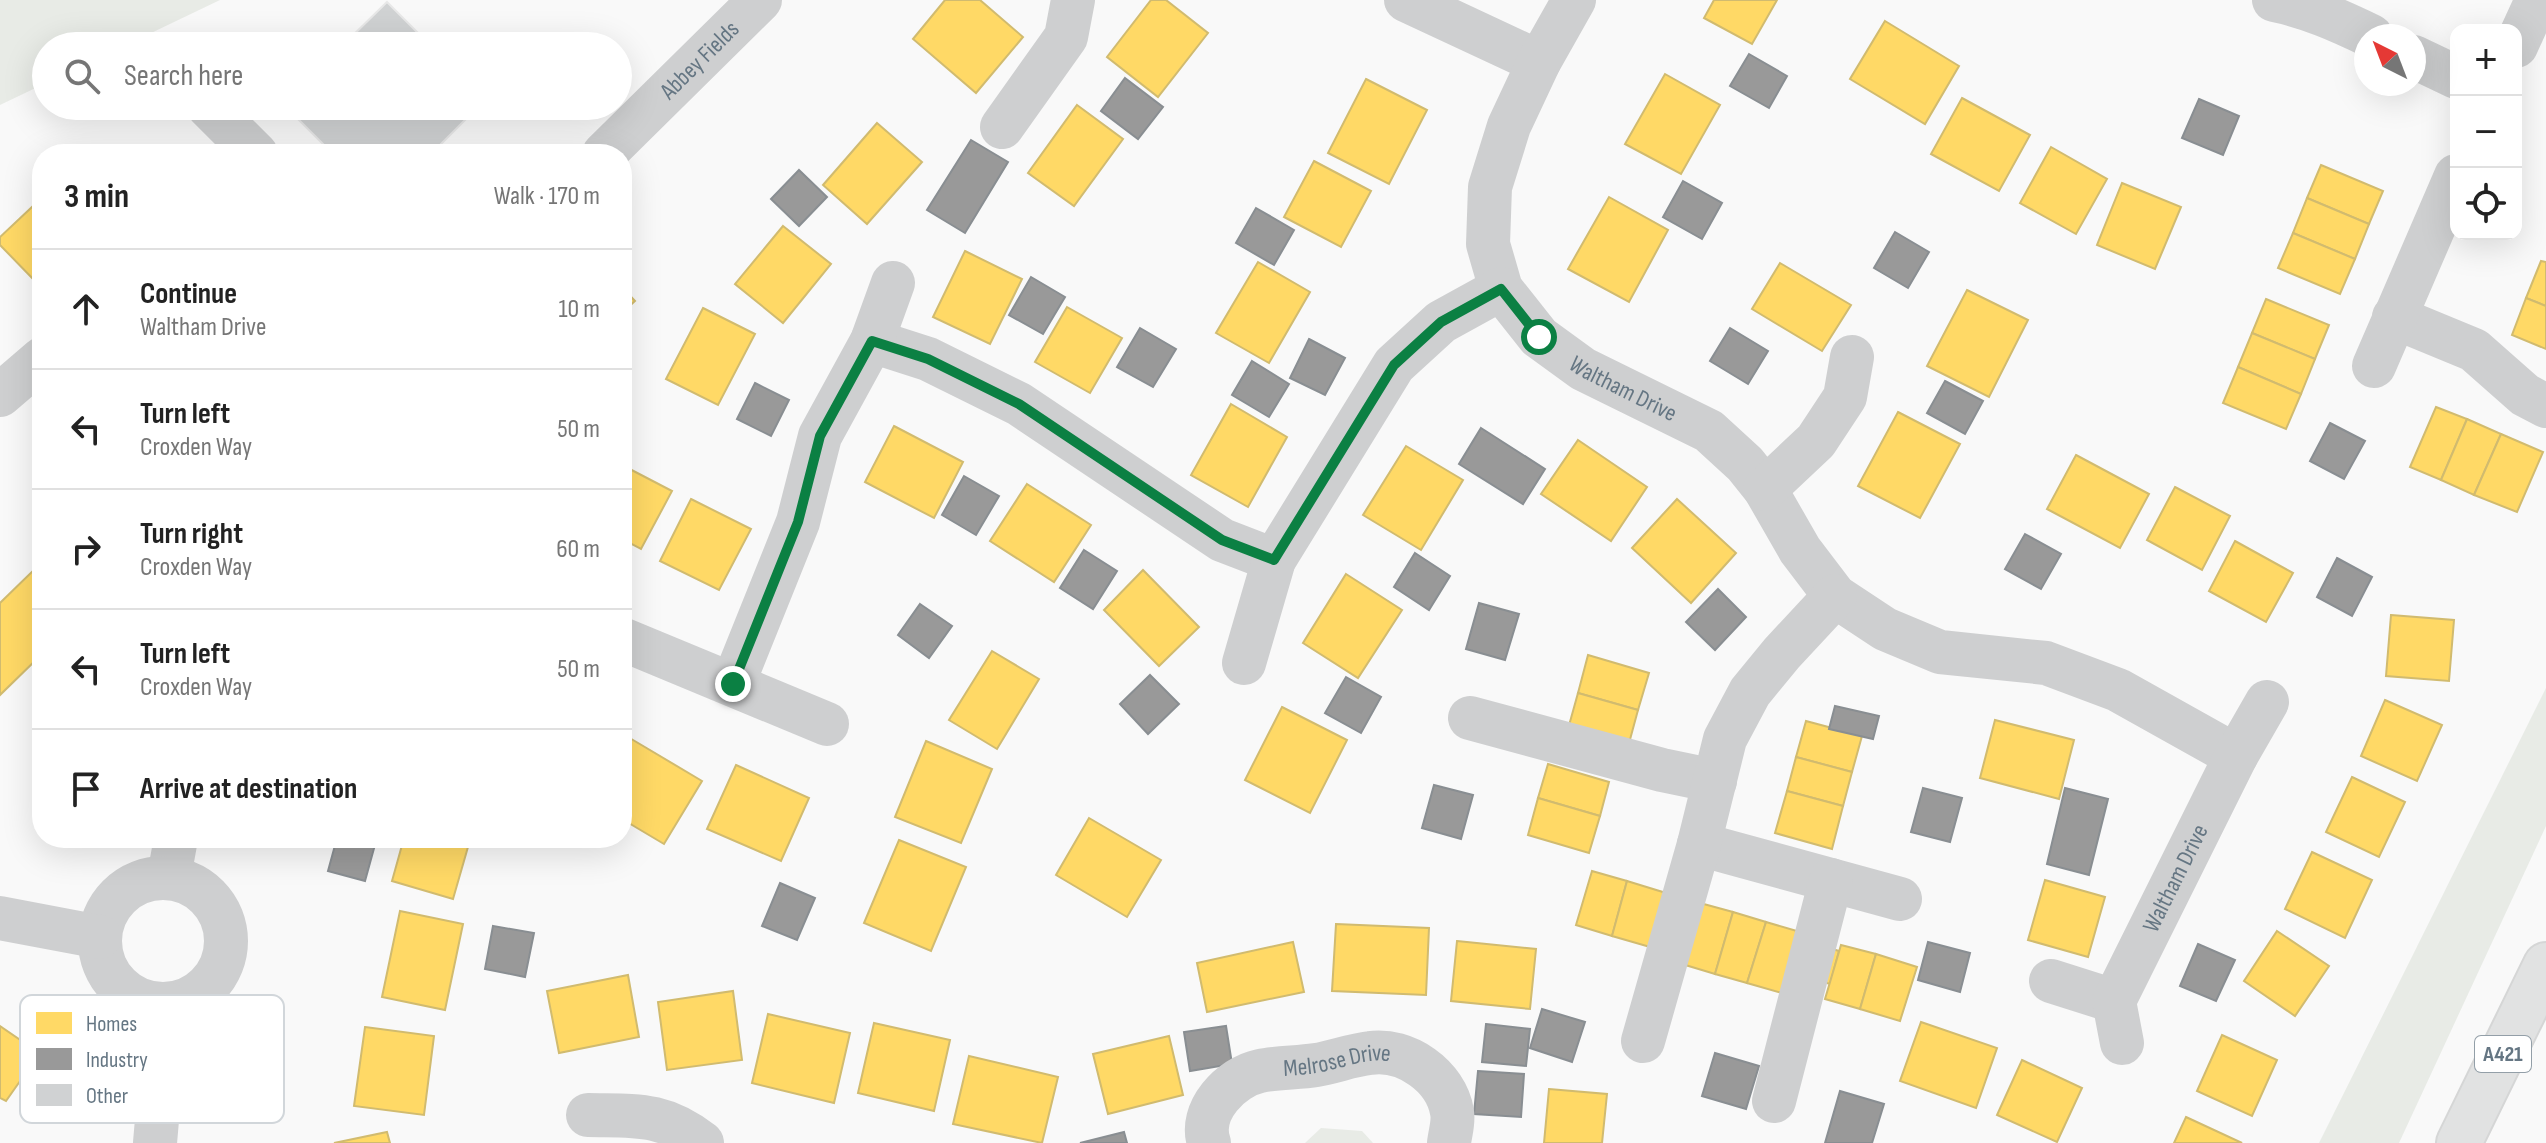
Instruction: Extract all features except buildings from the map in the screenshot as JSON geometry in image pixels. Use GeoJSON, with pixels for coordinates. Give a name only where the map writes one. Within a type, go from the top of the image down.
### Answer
{"type":"FeatureCollection","features":[{"type":"Feature","properties":{"kind":"highway","name":"A421"},"geometry":{"type":"LineString","coordinates":[[2459,1143],[2546,965]]}},
{"type":"Feature","properties":{"kind":"street","name":"Abbey Fields"},"geometry":{"type":"LineString","coordinates":[[614,144],[760,0]]}},
{"type":"Feature","properties":{"kind":"street"},"geometry":{"type":"LineString","coordinates":[[1002,127],[1066,37],[1073,0]]}},
{"type":"Feature","properties":{"kind":"street"},"geometry":{"type":"LineString","coordinates":[[1406,0],[1539,62]]}},
{"type":"Feature","properties":{"kind":"street","name":"Waltham Drive"},"geometry":{"type":"LineString","coordinates":[[1574,0],[1539,62],[1509,126],[1490,187],[1488,244],[1501,289],[1539,337],[1583,369],[1709,431],[1745,464],[1765,489],[1800,550],[1835,596],[1885,629],[1940,652],[2046,663],[2118,690],[2236,756]]}},
{"type":"Feature","properties":{"kind":"street"},"geometry":{"type":"LineString","coordinates":[[2274,0],[2296,4],[2354,28]]}},
{"type":"Feature","properties":{"kind":"street"},"geometry":{"type":"LineString","coordinates":[[2522,33],[2537,0]]}},
{"type":"Feature","properties":{"kind":"street"},"geometry":{"type":"LineString","coordinates":[[2426,63],[2450,74]]}},
{"type":"Feature","properties":{"kind":"street"},"geometry":{"type":"LineString","coordinates":[[222,120],[246,144]]}},
{"type":"Feature","properties":{"kind":"street"},"geometry":{"type":"LineString","coordinates":[[2374,366],[2450,190]]}},
{"type":"Feature","properties":{"kind":"street"},"geometry":{"type":"LineString","coordinates":[[733,684],[798,522],[820,436],[872,341],[893,283]]}},
{"type":"Feature","properties":{"kind":"street"},"geometry":{"type":"LineString","coordinates":[[1244,663],[1274,560],[1394,365],[1441,322],[1501,289]]}},
{"type":"Feature","properties":{"kind":"street"},"geometry":{"type":"LineString","coordinates":[[2394,317],[2474,350],[2525,395],[2546,406]]}},
{"type":"Feature","properties":{"kind":"street"},"geometry":{"type":"LineString","coordinates":[[872,341],[928,359],[1019,404],[1222,540],[1274,560]]}},
{"type":"Feature","properties":{"kind":"street"},"geometry":{"type":"LineString","coordinates":[[1765,489],[1816,441],[1845,397],[1852,357]]}},
{"type":"Feature","properties":{"kind":"street"},"geometry":{"type":"LineString","coordinates":[[0,395],[32,368]]}},
{"type":"Feature","properties":{"kind":"street"},"geometry":{"type":"LineString","coordinates":[[1643,1041],[1699,844],[1725,739],[1750,692],[1835,596]]}},
{"type":"Feature","properties":{"kind":"street"},"geometry":{"type":"LineString","coordinates":[[632,643],[827,724]]}},
{"type":"Feature","properties":{"kind":"street","name":"Waltham Drive"},"geometry":{"type":"LineString","coordinates":[[2114,1001],[2236,756],[2267,702]]}},
{"type":"Feature","properties":{"kind":"street"},"geometry":{"type":"LineString","coordinates":[[1470,718],[1662,770],[1715,781]]}},
{"type":"Feature","properties":{"kind":"street"},"geometry":{"type":"LineString","coordinates":[[1699,844],[1900,899]]}},
{"type":"Feature","properties":{"kind":"street"},"geometry":{"type":"LineString","coordinates":[[132,995],[112,978],[103,958],[100,937],[104,918],[115,900],[130,886],[149,879],[173,858],[190,883],[207,894],[220,911],[227,931],[226,952],[218,972],[205,988],[194,995]]}},
{"type":"Feature","properties":{"kind":"street"},"geometry":{"type":"LineString","coordinates":[[1774,1101],[1831,880]]}},
{"type":"Feature","properties":{"kind":"street"},"geometry":{"type":"LineString","coordinates":[[0,918],[100,937]]}},
{"type":"Feature","properties":{"kind":"street"},"geometry":{"type":"LineString","coordinates":[[2051,981],[2114,1001],[2122,1043]]}},
{"type":"Feature","properties":{"kind":"street","name":"Melrose Drive"},"geometry":{"type":"LineString","coordinates":[[1209,1143],[1210,1111],[1228,1088],[1257,1071],[1317,1065],[1373,1052],[1404,1056],[1425,1069],[1444,1090],[1453,1114],[1449,1143]]}},
{"type":"Feature","properties":{"kind":"street"},"geometry":{"type":"LineString","coordinates":[[588,1115],[650,1116],[685,1129],[702,1143]]}},
{"type":"Feature","properties":{"kind":"street"},"geometry":{"type":"LineString","coordinates":[[155,1143],[157,1123]]}},
{"type":"Feature","properties":{"kind":"shaded area"},"geometry":{"type":"Polygon","coordinates":[[[0,0],[220,0],[153,32],[32,32],[32,90],[0,105],[0,0]]]}},
{"type":"Feature","properties":{"kind":"shaded area"},"geometry":{"type":"Polygon","coordinates":[[[2546,688],[2546,826],[2399,1143],[2319,1143],[2546,688]]]}},
{"type":"Feature","properties":{"kind":"shaded area"},"geometry":{"type":"Polygon","coordinates":[[[1321,1128],[1362,1131],[1373,1143],[1305,1143],[1321,1128]]]}},
{"type":"Feature","properties":{"kind":"route"},"geometry":{"type":"LineString","coordinates":[[733,684],[798,522],[820,436],[872,341],[928,359],[1019,404],[1222,540],[1274,560],[1394,365],[1441,322],[1501,289],[1539,337]]}}]}
